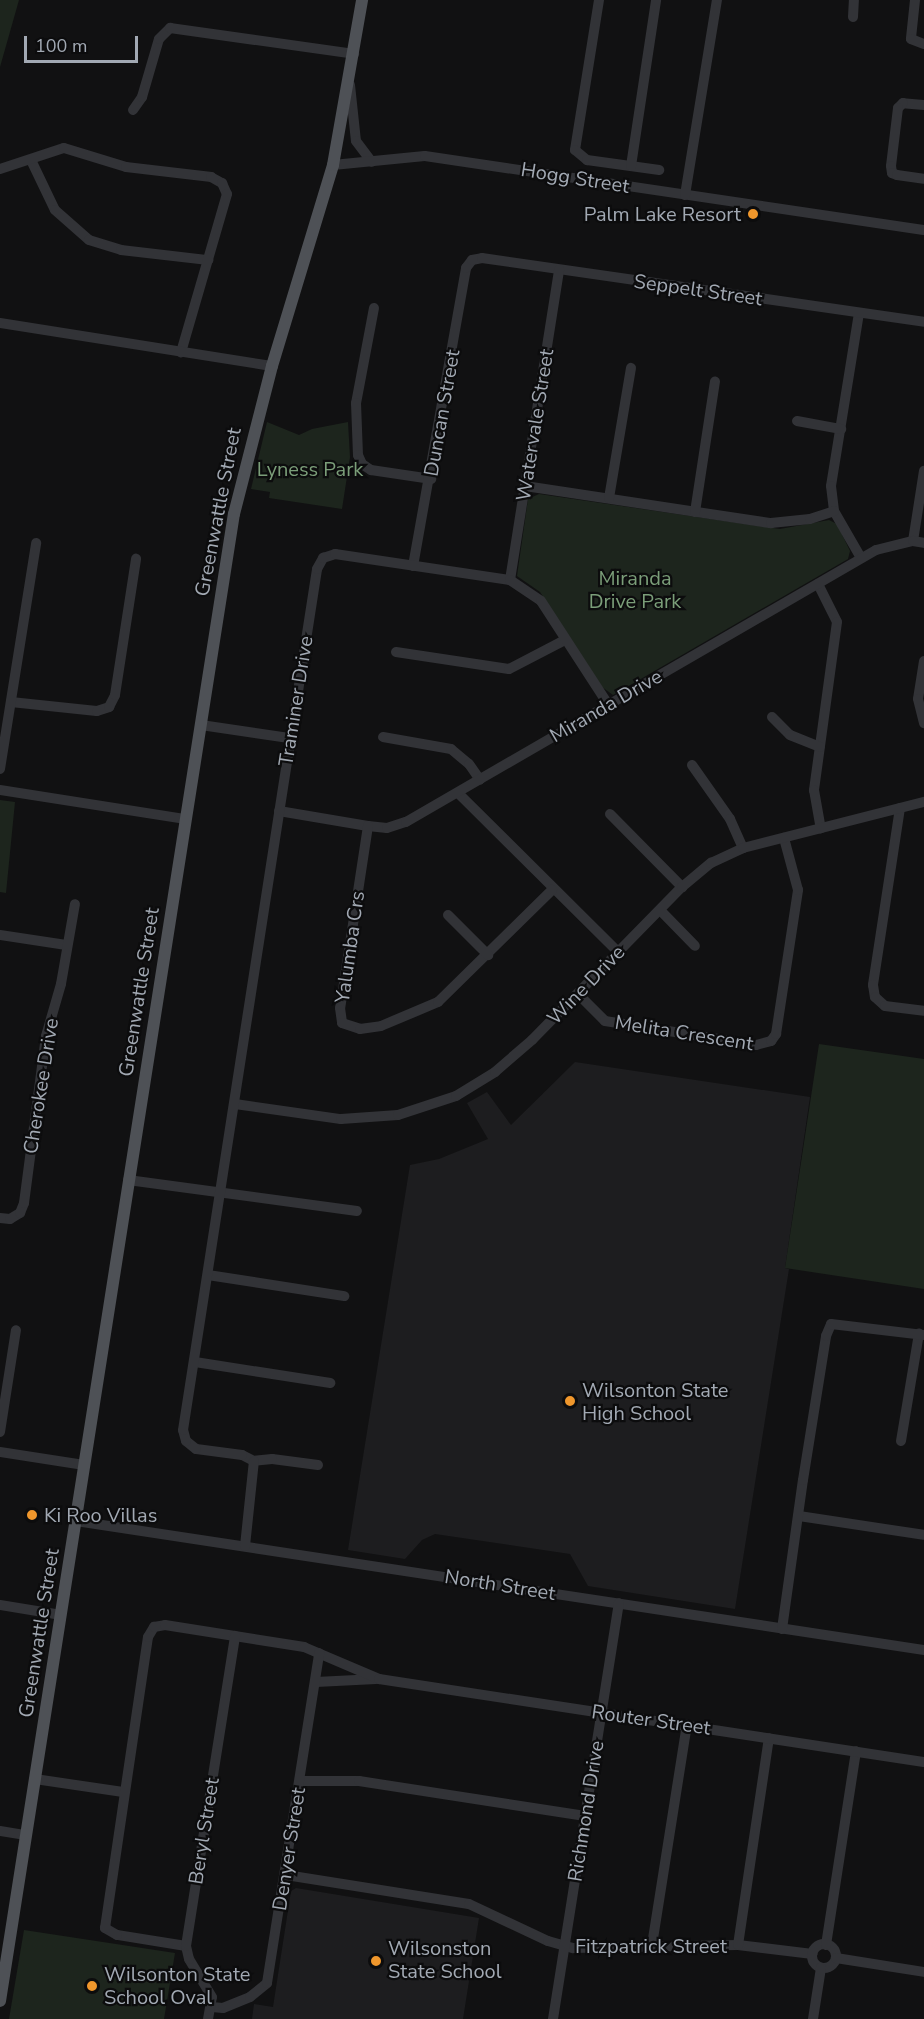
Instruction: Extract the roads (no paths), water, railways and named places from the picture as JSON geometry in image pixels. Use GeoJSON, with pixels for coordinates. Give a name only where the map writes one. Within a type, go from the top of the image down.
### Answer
{"type":"FeatureCollection","features":[{"type":"Feature","properties":{"kind":"main road","name":"Greenwattle Street"},"geometry":{"type":"LineString","coordinates":[[0,2001],[234,514],[272,366],[333,165],[350,83],[362,0]]}},
{"type":"Feature","properties":{"kind":"street"},"geometry":{"type":"LineString","coordinates":[[599,0],[574,146],[578,154],[659,170]]}},
{"type":"Feature","properties":{"kind":"street"},"geometry":{"type":"LineString","coordinates":[[631,166],[656,0]]}},
{"type":"Feature","properties":{"kind":"street"},"geometry":{"type":"LineString","coordinates":[[685,195],[717,0]]}},
{"type":"Feature","properties":{"kind":"street"},"geometry":{"type":"LineString","coordinates":[[853,17],[854,0]]}},
{"type":"Feature","properties":{"kind":"street"},"geometry":{"type":"LineString","coordinates":[[915,0],[911,39],[924,44]]}},
{"type":"Feature","properties":{"kind":"street"},"geometry":{"type":"LineString","coordinates":[[133,110],[142,97],[159,39],[170,28],[354,54]]}},
{"type":"Feature","properties":{"kind":"street"},"geometry":{"type":"LineString","coordinates":[[350,83],[356,141],[372,162]]}},
{"type":"Feature","properties":{"kind":"street"},"geometry":{"type":"LineString","coordinates":[[924,105],[903,103],[898,108],[892,173],[924,179]]}},
{"type":"Feature","properties":{"kind":"street"},"geometry":{"type":"LineString","coordinates":[[0,170],[64,148],[126,167],[217,179],[227,194],[181,352]]}},
{"type":"Feature","properties":{"kind":"street","name":"Hogg Street"},"geometry":{"type":"LineString","coordinates":[[333,165],[425,156],[924,230]]}},
{"type":"Feature","properties":{"kind":"street"},"geometry":{"type":"LineString","coordinates":[[31,159],[55,210],[89,240],[122,250],[208,260]]}},
{"type":"Feature","properties":{"kind":"street","name":"Seppelt Street"},"geometry":{"type":"LineString","coordinates":[[472,260],[482,258],[924,322]]}},
{"type":"Feature","properties":{"kind":"street","name":"Duncan Street"},"geometry":{"type":"LineString","coordinates":[[413,566],[431,479],[466,268],[472,260]]}},
{"type":"Feature","properties":{"kind":"street","name":"Watervale Street"},"geometry":{"type":"LineString","coordinates":[[510,580],[559,270]]}},
{"type":"Feature","properties":{"kind":"street"},"geometry":{"type":"LineString","coordinates":[[374,308],[356,404],[358,455],[362,464],[371,470],[431,479]]}},
{"type":"Feature","properties":{"kind":"street"},"geometry":{"type":"LineString","coordinates":[[859,313],[831,486],[834,511],[861,558]]}},
{"type":"Feature","properties":{"kind":"street"},"geometry":{"type":"LineString","coordinates":[[0,323],[272,366]]}},
{"type":"Feature","properties":{"kind":"street"},"geometry":{"type":"LineString","coordinates":[[609,498],[631,368]]}},
{"type":"Feature","properties":{"kind":"street"},"geometry":{"type":"LineString","coordinates":[[695,512],[715,382]]}},
{"type":"Feature","properties":{"kind":"street"},"geometry":{"type":"LineString","coordinates":[[797,421],[841,429]]}},
{"type":"Feature","properties":{"kind":"street"},"geometry":{"type":"LineString","coordinates":[[918,542],[924,471]]}},
{"type":"Feature","properties":{"kind":"street"},"geometry":{"type":"LineString","coordinates":[[525,486],[771,523],[810,519],[834,511]]}},
{"type":"Feature","properties":{"kind":"street","name":"Miranda Drive"},"geometry":{"type":"LineString","coordinates":[[279,811],[387,828],[406,822],[861,558],[876,550],[918,542]]}},
{"type":"Feature","properties":{"kind":"street"},"geometry":{"type":"LineString","coordinates":[[0,769],[36,543]]}},
{"type":"Feature","properties":{"kind":"street","name":"Traminer Drive"},"geometry":{"type":"LineString","coordinates":[[254,1461],[242,1455],[196,1449],[186,1441],[183,1430],[317,569],[323,558],[334,554],[510,580],[541,601],[608,704]]}},
{"type":"Feature","properties":{"kind":"street"},"geometry":{"type":"LineString","coordinates":[[11,702],[97,711],[109,707],[115,695],[136,559]]}},
{"type":"Feature","properties":{"kind":"street"},"geometry":{"type":"LineString","coordinates":[[818,584],[837,622],[814,790],[821,828]]}},
{"type":"Feature","properties":{"kind":"street"},"geometry":{"type":"LineString","coordinates":[[396,652],[509,669],[565,640]]}},
{"type":"Feature","properties":{"kind":"street"},"geometry":{"type":"LineString","coordinates":[[924,661],[918,699],[924,723]]}},
{"type":"Feature","properties":{"kind":"street"},"geometry":{"type":"LineString","coordinates":[[772,717],[790,735],[820,747]]}},
{"type":"Feature","properties":{"kind":"street"},"geometry":{"type":"LineString","coordinates":[[201,724],[289,738]]}},
{"type":"Feature","properties":{"kind":"street"},"geometry":{"type":"LineString","coordinates":[[383,737],[451,749],[469,764],[480,780]]}},
{"type":"Feature","properties":{"kind":"street"},"geometry":{"type":"LineString","coordinates":[[692,765],[730,819],[743,848]]}},
{"type":"Feature","properties":{"kind":"street"},"geometry":{"type":"LineString","coordinates":[[0,790],[186,819]]}},
{"type":"Feature","properties":{"kind":"street"},"geometry":{"type":"LineString","coordinates":[[458,793],[552,890],[618,952]]}},
{"type":"Feature","properties":{"kind":"street","name":"Wine Drive"},"geometry":{"type":"LineString","coordinates":[[235,1104],[341,1119],[398,1115],[456,1096],[495,1072],[578,994],[682,887],[711,863],[743,848],[924,802]]}},
{"type":"Feature","properties":{"kind":"street"},"geometry":{"type":"LineString","coordinates":[[900,808],[873,985],[875,997],[885,1006],[924,1011]]}},
{"type":"Feature","properties":{"kind":"street"},"geometry":{"type":"LineString","coordinates":[[610,814],[682,887]]}},
{"type":"Feature","properties":{"kind":"street","name":"Yalumba Crs"},"geometry":{"type":"LineString","coordinates":[[368,826],[340,1008],[342,1023],[360,1029],[381,1026],[418,1013],[453,990],[552,890]]}},
{"type":"Feature","properties":{"kind":"street","name":"Melita Crescent"},"geometry":{"type":"LineString","coordinates":[[578,994],[596,1016],[611,1022],[756,1045],[771,1041],[776,1034],[798,890],[783,838]]}},
{"type":"Feature","properties":{"kind":"street","name":"Cherokee Drive"},"geometry":{"type":"LineString","coordinates":[[0,1218],[10,1219],[20,1213],[24,1203],[46,1036],[61,984],[75,904]]}},
{"type":"Feature","properties":{"kind":"street"},"geometry":{"type":"LineString","coordinates":[[660,910],[695,946]]}},
{"type":"Feature","properties":{"kind":"street"},"geometry":{"type":"LineString","coordinates":[[448,915],[488,956]]}},
{"type":"Feature","properties":{"kind":"street"},"geometry":{"type":"LineString","coordinates":[[0,935],[66,945]]}},
{"type":"Feature","properties":{"kind":"street"},"geometry":{"type":"LineString","coordinates":[[128,1180],[357,1211]]}},
{"type":"Feature","properties":{"kind":"street"},"geometry":{"type":"LineString","coordinates":[[208,1275],[344,1296]]}},
{"type":"Feature","properties":{"kind":"street"},"geometry":{"type":"LineString","coordinates":[[782,1629],[826,1336],[831,1324],[921,1335],[901,1441]]}},
{"type":"Feature","properties":{"kind":"street"},"geometry":{"type":"LineString","coordinates":[[0,1432],[15,1330]]}},
{"type":"Feature","properties":{"kind":"street"},"geometry":{"type":"LineString","coordinates":[[195,1362],[330,1383]]}},
{"type":"Feature","properties":{"kind":"street"},"geometry":{"type":"LineString","coordinates":[[0,1452],[84,1465]]}},
{"type":"Feature","properties":{"kind":"street"},"geometry":{"type":"LineString","coordinates":[[245,1546],[254,1461],[272,1459],[318,1465]]}},
{"type":"Feature","properties":{"kind":"street"},"geometry":{"type":"LineString","coordinates":[[799,1516],[924,1535]]}},
{"type":"Feature","properties":{"kind":"street","name":"North Street"},"geometry":{"type":"LineString","coordinates":[[76,1521],[924,1650]]}},
{"type":"Feature","properties":{"kind":"street","name":"Richmond Drive"},"geometry":{"type":"LineString","coordinates":[[553,2019],[619,1603]]}},
{"type":"Feature","properties":{"kind":"street"},"geometry":{"type":"LineString","coordinates":[[0,1605],[61,1615]]}},
{"type":"Feature","properties":{"kind":"street","name":"Router Street"},"geometry":{"type":"LineString","coordinates":[[123,1792],[148,1637],[154,1627],[165,1625],[320,1653],[379,1679]]}},
{"type":"Feature","properties":{"kind":"street","name":"Beryl Street"},"geometry":{"type":"LineString","coordinates":[[186,1946],[235,1636]]}},
{"type":"Feature","properties":{"kind":"street","name":"Denyer Street"},"geometry":{"type":"LineString","coordinates":[[212,2007],[223,2008],[250,1997],[267,1983],[320,1653]]}},
{"type":"Feature","properties":{"kind":"street","name":"Router Street"},"geometry":{"type":"LineString","coordinates":[[316,1682],[379,1679],[924,1762]]}},
{"type":"Feature","properties":{"kind":"street"},"geometry":{"type":"LineString","coordinates":[[652,1945],[687,1725]]}},
{"type":"Feature","properties":{"kind":"street"},"geometry":{"type":"LineString","coordinates":[[738,1945],[769,1738]]}},
{"type":"Feature","properties":{"kind":"street"},"geometry":{"type":"LineString","coordinates":[[826,1945],[856,1750]]}},
{"type":"Feature","properties":{"kind":"street"},"geometry":{"type":"LineString","coordinates":[[35,1779],[123,1792],[105,1928],[117,1935],[186,1946],[189,1959],[212,1996],[212,2007],[208,2019]]}},
{"type":"Feature","properties":{"kind":"street"},"geometry":{"type":"LineString","coordinates":[[300,1781],[359,1781],[585,1816]]}},
{"type":"Feature","properties":{"kind":"street"},"geometry":{"type":"LineString","coordinates":[[0,1831],[26,1835]]}},
{"type":"Feature","properties":{"kind":"street","name":"Fitzpatrick Street"},"geometry":{"type":"LineString","coordinates":[[286,1875],[469,1904],[565,1946],[738,1945],[812,1954]]}},
{"type":"Feature","properties":{"kind":"street"},"geometry":{"type":"LineString","coordinates":[[826,1945],[832,1948],[836,1958],[831,1966],[821,1968],[814,1963],[812,1954],[818,1946],[826,1945]]}},
{"type":"Feature","properties":{"kind":"street"},"geometry":{"type":"LineString","coordinates":[[836,1958],[924,1972]]}},
{"type":"Feature","properties":{"kind":"street"},"geometry":{"type":"LineString","coordinates":[[813,2019],[821,1968]]}},
{"type":"Feature","properties":{"kind":"place","name":"Palm Lake Resort"},"geometry":{"type":"Point","coordinates":[753,214]}},
{"type":"Feature","properties":{"kind":"place","name":"Wilsonton State High School"},"geometry":{"type":"Point","coordinates":[570,1401]}},
{"type":"Feature","properties":{"kind":"place","name":"Ki Roo Villas"},"geometry":{"type":"Point","coordinates":[32,1515]}},
{"type":"Feature","properties":{"kind":"place","name":"Wilsonston State School"},"geometry":{"type":"Point","coordinates":[376,1961]}},
{"type":"Feature","properties":{"kind":"place","name":"Wilsonton State School Oval"},"geometry":{"type":"Point","coordinates":[92,1986]}},
{"type":"Feature","properties":{"kind":"park label","name":"Lyness Park"},"geometry":{"type":"Point","coordinates":[310,469]}},
{"type":"Feature","properties":{"kind":"park label","name":"Miranda Drive Park"},"geometry":{"type":"Point","coordinates":[635,590]}}]}
